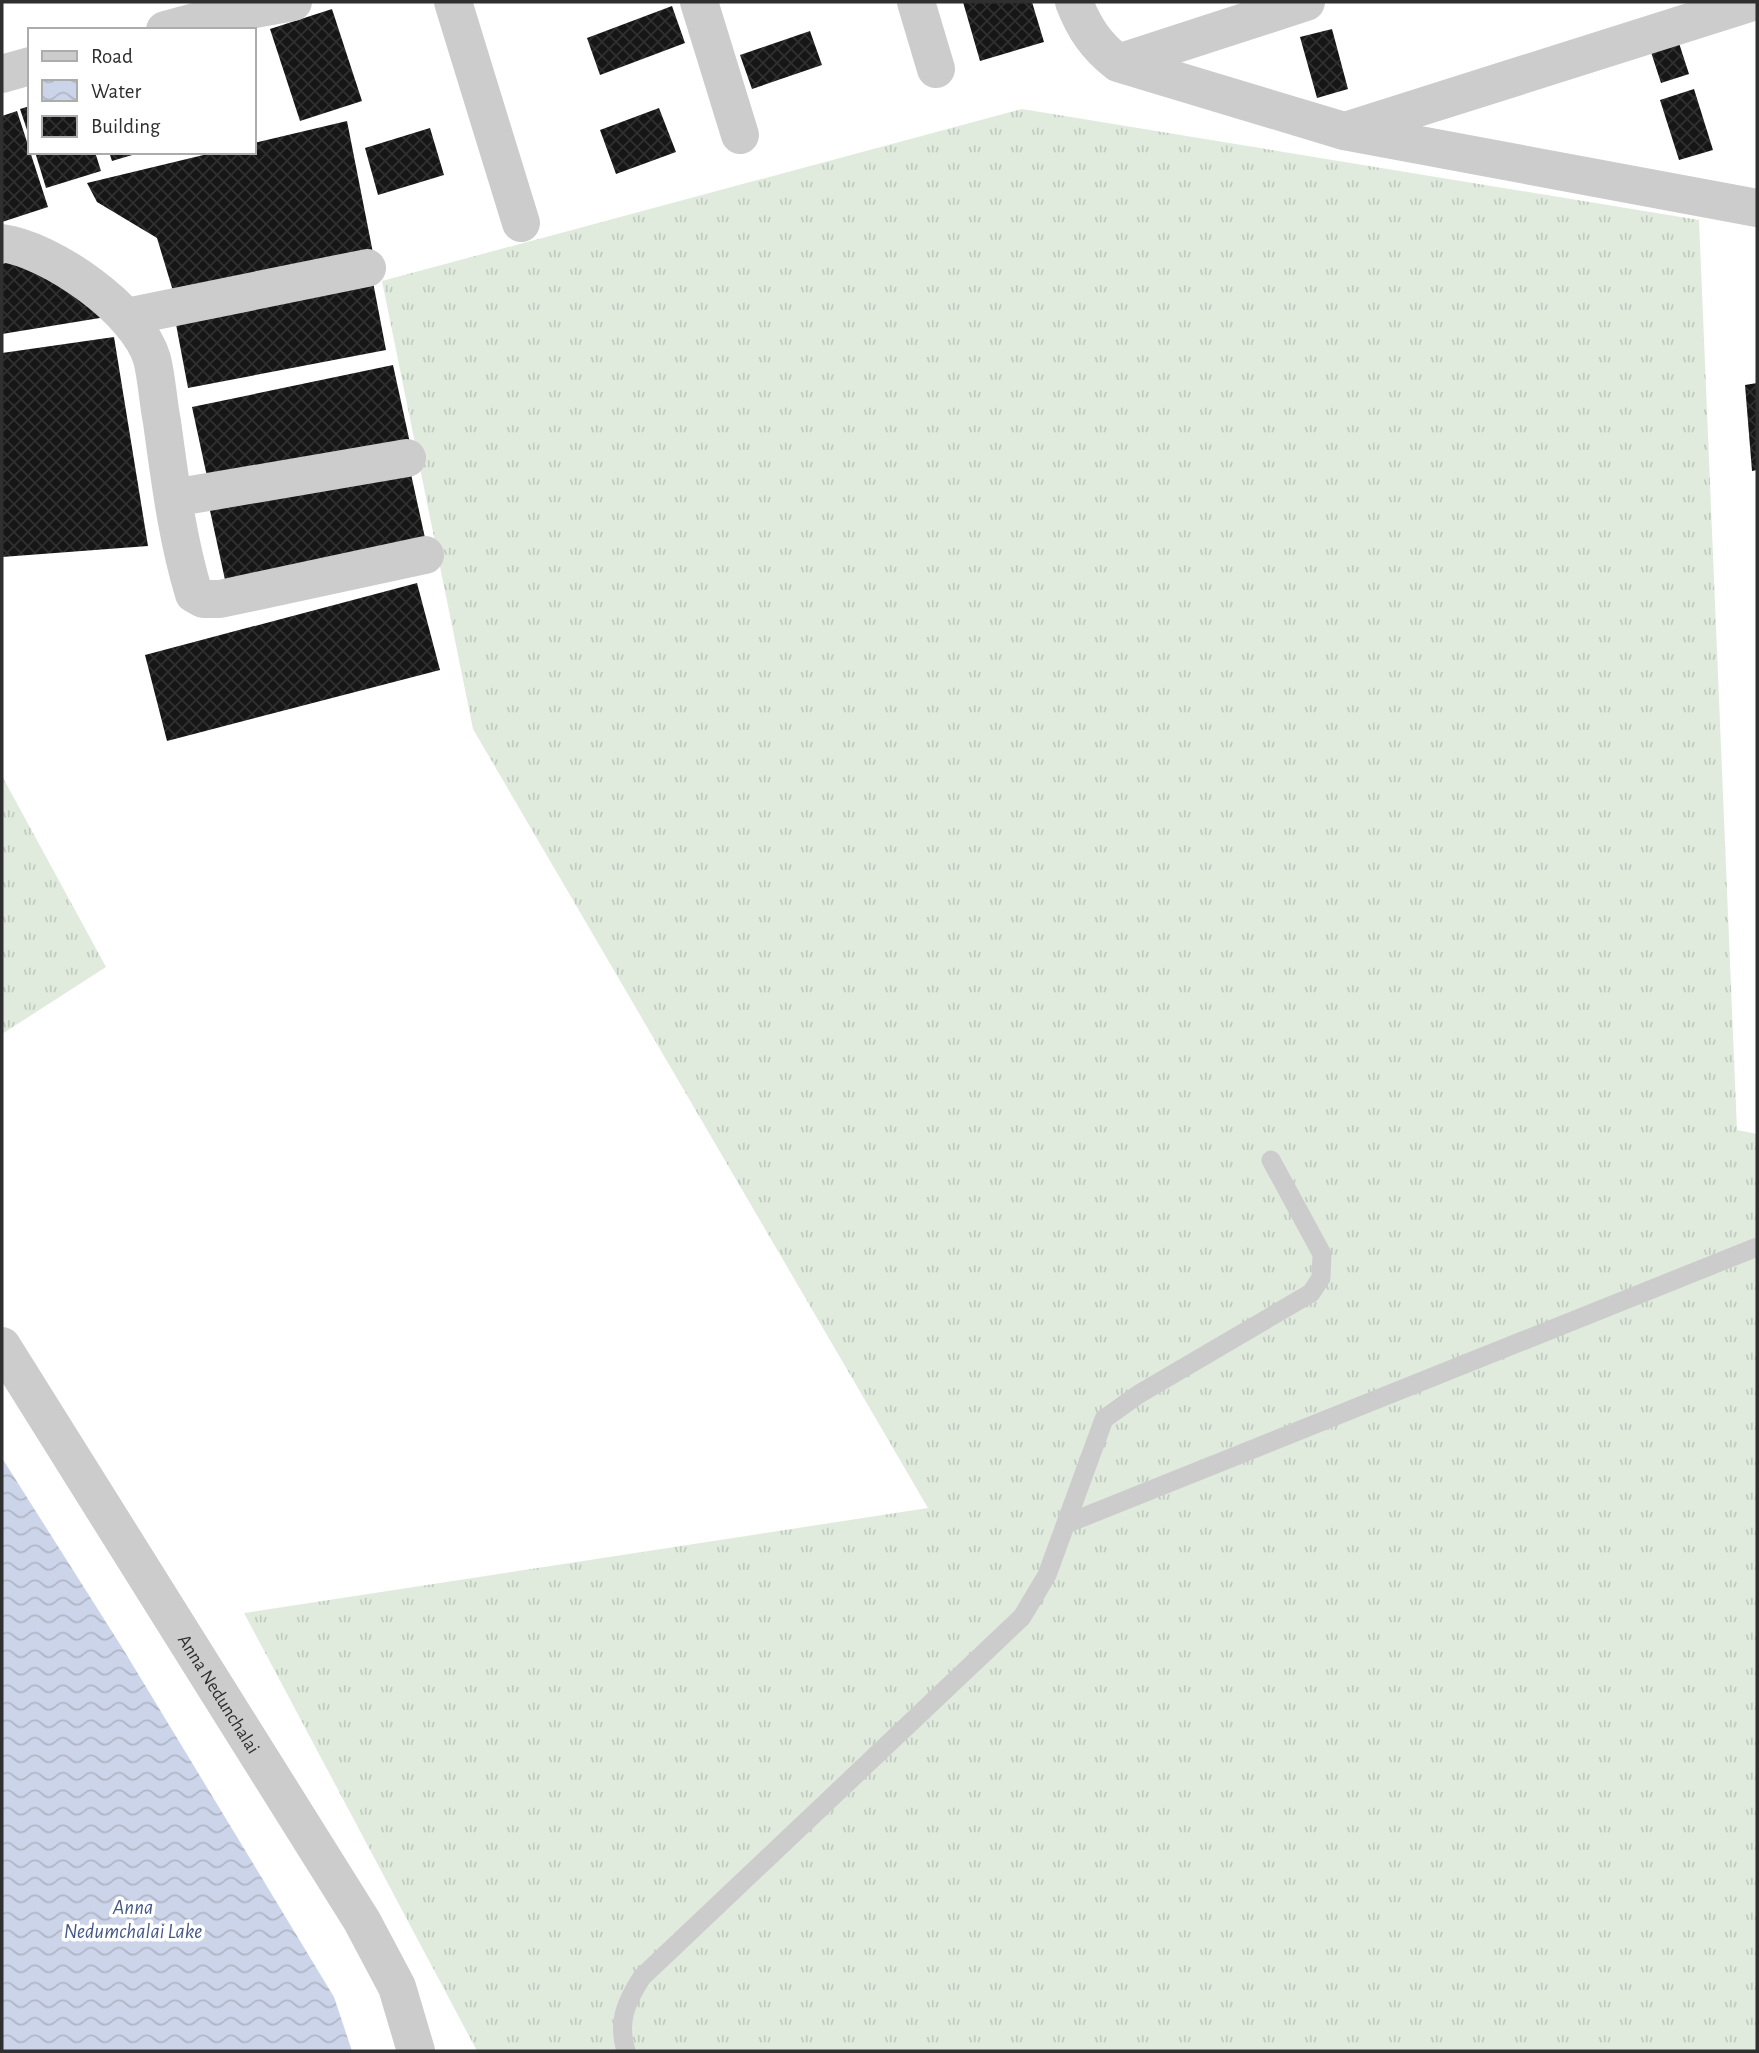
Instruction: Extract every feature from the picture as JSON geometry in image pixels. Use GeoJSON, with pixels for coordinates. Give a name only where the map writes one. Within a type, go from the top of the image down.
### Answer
{"type":"FeatureCollection","features":[{"type":"Feature","properties":{"kind":"street"},"geometry":{"type":"LineString","coordinates":[[170,28],[215,9],[293,2]]}},
{"type":"Feature","properties":{"kind":"street"},"geometry":{"type":"LineString","coordinates":[[453,2],[521,223]]}},
{"type":"Feature","properties":{"kind":"street"},"geometry":{"type":"LineString","coordinates":[[699,2],[740,135]]}},
{"type":"Feature","properties":{"kind":"street"},"geometry":{"type":"LineString","coordinates":[[916,2],[936,69]]}},
{"type":"Feature","properties":{"kind":"street"},"geometry":{"type":"LineString","coordinates":[[1074,2],[1083,26],[1100,50],[1118,63],[1344,131],[1757,208]]}},
{"type":"Feature","properties":{"kind":"street"},"geometry":{"type":"LineString","coordinates":[[1118,63],[1306,2]]}},
{"type":"Feature","properties":{"kind":"street"},"geometry":{"type":"LineString","coordinates":[[1344,131],[1753,2]]}},
{"type":"Feature","properties":{"kind":"street"},"geometry":{"type":"LineString","coordinates":[[2,74],[28,67]]}},
{"type":"Feature","properties":{"kind":"street"},"geometry":{"type":"LineString","coordinates":[[2,243],[21,245],[93,286],[126,317],[151,357],[184,560],[194,594],[203,599],[220,599],[425,555]]}},
{"type":"Feature","properties":{"kind":"street"},"geometry":{"type":"LineString","coordinates":[[126,317],[367,268]]}},
{"type":"Feature","properties":{"kind":"street"},"geometry":{"type":"LineString","coordinates":[[173,498],[407,458]]}},
{"type":"Feature","properties":{"kind":"street","name":"Anna Nedunchalai"},"geometry":{"type":"LineString","coordinates":[[2,1346],[362,1922],[397,1987],[416,2051]]}},
{"type":"Feature","properties":{"kind":"lane"},"geometry":{"type":"LineString","coordinates":[[626,2051],[622,2016],[642,1977],[1022,1617],[1047,1575],[1104,1419],[1112,1411],[1311,1293],[1321,1278],[1322,1254],[1271,1160]]}},
{"type":"Feature","properties":{"kind":"lane"},"geometry":{"type":"LineString","coordinates":[[1066,1524],[1757,1247]]}},
{"type":"Feature","properties":{"kind":"green space"},"geometry":{"type":"Polygon","coordinates":[[[1022,109],[1699,220],[1737,1130],[1757,1134],[1757,2051],[477,2051],[244,1613],[928,1508],[473,729],[382,281],[1022,109]]]}},
{"type":"Feature","properties":{"kind":"green space"},"geometry":{"type":"Polygon","coordinates":[[[2,776],[106,967],[2,1034],[2,776]]]}},
{"type":"Feature","properties":{"kind":"water","name":"Anna Nedumchalai Lake"},"geometry":{"type":"Polygon","coordinates":[[[2,1458],[123,1649],[334,1997],[352,2051],[2,2051],[2,1458]]]}},
{"type":"Feature","properties":{"kind":"building"},"geometry":{"type":"Polygon","coordinates":[[[963,2],[1032,2],[1044,42],[980,61],[963,2]]]}},
{"type":"Feature","properties":{"kind":"building"},"geometry":{"type":"Polygon","coordinates":[[[672,6],[685,43],[600,75],[587,38],[672,6]]]}},
{"type":"Feature","properties":{"kind":"building"},"geometry":{"type":"Polygon","coordinates":[[[332,9],[362,101],[300,121],[270,29],[332,9]]]}},
{"type":"Feature","properties":{"kind":"building"},"geometry":{"type":"Polygon","coordinates":[[[1332,29],[1348,89],[1317,98],[1300,37],[1332,29]]]}},
{"type":"Feature","properties":{"kind":"building"},"geometry":{"type":"Polygon","coordinates":[[[810,31],[822,65],[752,89],[740,55],[810,31]]]}},
{"type":"Feature","properties":{"kind":"building"},"geometry":{"type":"Polygon","coordinates":[[[1678,40],[1689,74],[1661,83],[1650,49],[1678,40]]]}},
{"type":"Feature","properties":{"kind":"building"},"geometry":{"type":"Polygon","coordinates":[[[1694,89],[1713,150],[1679,160],[1660,100],[1694,89]]]}},
{"type":"Feature","properties":{"kind":"building"},"geometry":{"type":"Polygon","coordinates":[[[28,107],[28,133],[20,109],[28,107]]]}},
{"type":"Feature","properties":{"kind":"building"},"geometry":{"type":"Polygon","coordinates":[[[659,108],[676,152],[616,174],[600,130],[659,108]]]}},
{"type":"Feature","properties":{"kind":"building"},"geometry":{"type":"Polygon","coordinates":[[[17,111],[28,145],[28,154],[31,154],[48,207],[2,222],[2,116],[17,111]]]}},
{"type":"Feature","properties":{"kind":"building"},"geometry":{"type":"Polygon","coordinates":[[[347,121],[373,253],[173,291],[157,238],[97,202],[87,183],[208,154],[256,154],[256,143],[347,121]]]}},
{"type":"Feature","properties":{"kind":"building"},"geometry":{"type":"Polygon","coordinates":[[[430,128],[444,175],[378,195],[365,148],[430,128]]]}},
{"type":"Feature","properties":{"kind":"building"},"geometry":{"type":"Polygon","coordinates":[[[36,154],[96,154],[101,171],[46,188],[36,154]]]}},
{"type":"Feature","properties":{"kind":"building"},"geometry":{"type":"Polygon","coordinates":[[[110,154],[136,154],[112,161],[110,154]]]}},
{"type":"Feature","properties":{"kind":"building"},"geometry":{"type":"Polygon","coordinates":[[[20,259],[106,317],[2,334],[2,264],[20,259]]]}},
{"type":"Feature","properties":{"kind":"building"},"geometry":{"type":"Polygon","coordinates":[[[373,282],[386,350],[188,388],[175,319],[373,282]]]}},
{"type":"Feature","properties":{"kind":"building"},"geometry":{"type":"Polygon","coordinates":[[[114,337],[148,546],[2,557],[2,353],[114,337]]]}},
{"type":"Feature","properties":{"kind":"building"},"geometry":{"type":"Polygon","coordinates":[[[393,365],[410,443],[209,486],[192,407],[393,365]]]}},
{"type":"Feature","properties":{"kind":"building"},"geometry":{"type":"Polygon","coordinates":[[[1757,383],[1757,470],[1752,471],[1745,385],[1757,383]]]}},
{"type":"Feature","properties":{"kind":"building"},"geometry":{"type":"Polygon","coordinates":[[[409,465],[427,547],[227,589],[209,506],[409,465]]]}},
{"type":"Feature","properties":{"kind":"building"},"geometry":{"type":"Polygon","coordinates":[[[417,583],[440,670],[167,741],[145,655],[417,583]]]}}]}
